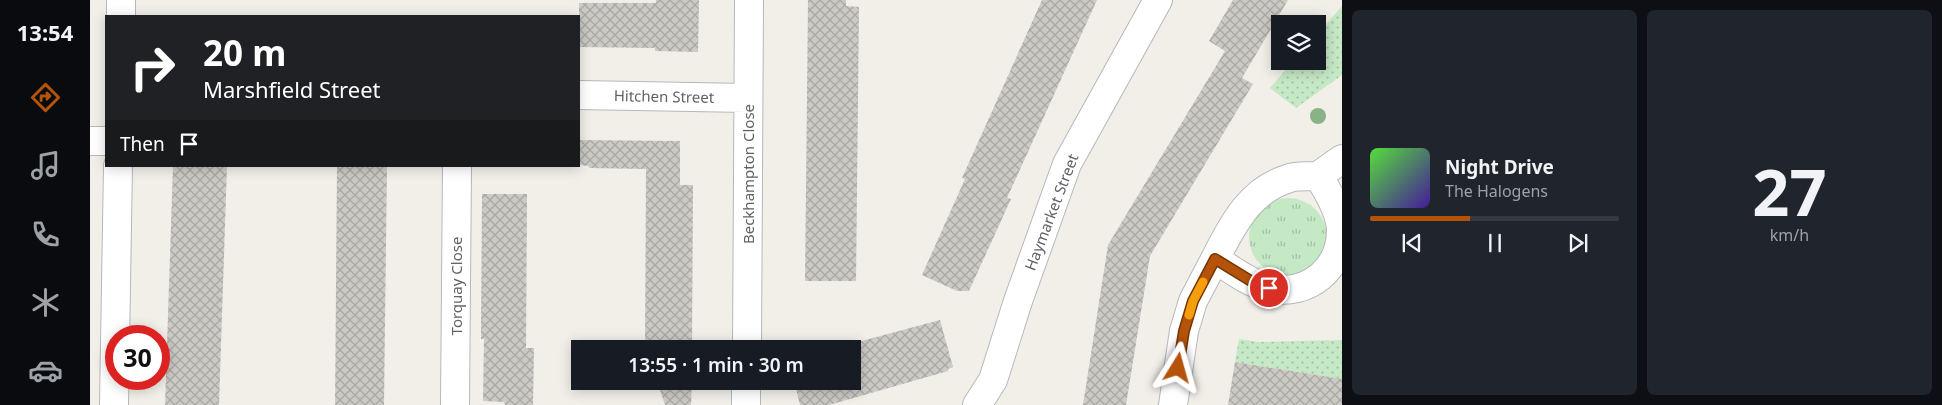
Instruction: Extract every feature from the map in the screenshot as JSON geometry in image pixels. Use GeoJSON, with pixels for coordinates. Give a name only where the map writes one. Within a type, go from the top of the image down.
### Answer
{"type":"FeatureCollection","features":[{"type":"Feature","properties":{"kind":"street"},"geometry":{"type":"LineString","coordinates":[[121,0],[121,15]]}},
{"type":"Feature","properties":{"kind":"street","name":"Beckhampton Close"},"geometry":{"type":"LineString","coordinates":[[747,340],[749,0]]}},
{"type":"Feature","properties":{"kind":"street","name":"Haymarket Street"},"geometry":{"type":"LineString","coordinates":[[978,405],[993,380],[1018,300],[1067,164],[1158,0]]}},
{"type":"Feature","properties":{"kind":"street","name":"Hitchen Street"},"geometry":{"type":"LineString","coordinates":[[580,95],[748,98]]}},
{"type":"Feature","properties":{"kind":"street"},"geometry":{"type":"LineString","coordinates":[[90,141],[105,142]]}},
{"type":"Feature","properties":{"kind":"street"},"geometry":{"type":"LineString","coordinates":[[1173,405],[1184,331],[1193,301],[1244,207],[1266,189],[1288,178],[1318,176],[1342,159]]}},
{"type":"Feature","properties":{"kind":"street"},"geometry":{"type":"LineString","coordinates":[[114,405],[118,167]]}},
{"type":"Feature","properties":{"kind":"street","name":"Torquay Close"},"geometry":{"type":"LineString","coordinates":[[455,405],[457,167]]}},
{"type":"Feature","properties":{"kind":"street"},"geometry":{"type":"LineString","coordinates":[[1215,259],[1251,281],[1269,288],[1294,290],[1310,285],[1324,275],[1336,260],[1341,244],[1341,227],[1330,194],[1318,176]]}},
{"type":"Feature","properties":{"kind":"street"},"geometry":{"type":"LineString","coordinates":[[746,390],[746,405]]}},
{"type":"Feature","properties":{"kind":"green space"},"geometry":{"type":"Polygon","coordinates":[[[1342,6],[1342,75],[1296,108],[1270,88],[1285,70],[1326,70],[1326,25],[1342,6]]]}},
{"type":"Feature","properties":{"kind":"green space"},"geometry":{"type":"Polygon","coordinates":[[[1288,198],[1303,201],[1316,209],[1324,222],[1327,237],[1324,252],[1316,265],[1303,273],[1288,276],[1273,273],[1260,265],[1252,252],[1249,237],[1252,222],[1260,209],[1273,201],[1288,198]]]}},
{"type":"Feature","properties":{"kind":"green space"},"geometry":{"type":"Polygon","coordinates":[[[1239,339],[1258,342],[1342,340],[1342,379],[1235,362],[1239,339]]]}},
{"type":"Feature","properties":{"kind":"building"},"geometry":{"type":"Polygon","coordinates":[[[656,0],[699,0],[698,52],[655,51],[655,48],[580,47],[579,3],[656,3],[656,0]]]}},
{"type":"Feature","properties":{"kind":"building"},"geometry":{"type":"Polygon","coordinates":[[[808,0],[846,0],[846,6],[859,7],[856,281],[805,281],[808,0]]]}},
{"type":"Feature","properties":{"kind":"building"},"geometry":{"type":"Polygon","coordinates":[[[1042,0],[1097,0],[1007,198],[1011,199],[969,291],[957,291],[922,275],[965,179],[962,178],[1042,0]]]}},
{"type":"Feature","properties":{"kind":"building"},"geometry":{"type":"Polygon","coordinates":[[[1233,0],[1288,0],[1279,15],[1271,15],[1271,29],[1242,78],[1253,84],[1150,256],[1126,405],[1083,405],[1108,245],[1225,51],[1209,41],[1233,0]]]}},
{"type":"Feature","properties":{"kind":"building"},"geometry":{"type":"Polygon","coordinates":[[[580,140],[680,141],[680,185],[693,185],[692,340],[645,340],[646,169],[589,168],[589,166],[580,165],[580,140]]]}},
{"type":"Feature","properties":{"kind":"building"},"geometry":{"type":"Polygon","coordinates":[[[173,167],[227,167],[219,405],[165,405],[166,390],[170,390],[170,325],[168,325],[173,167]]]}},
{"type":"Feature","properties":{"kind":"building"},"geometry":{"type":"Polygon","coordinates":[[[337,167],[387,167],[384,405],[335,405],[337,167]]]}},
{"type":"Feature","properties":{"kind":"building"},"geometry":{"type":"Polygon","coordinates":[[[482,194],[527,194],[526,348],[534,348],[533,405],[505,405],[504,402],[483,401],[484,339],[481,339],[482,194]]]}},
{"type":"Feature","properties":{"kind":"building"},"geometry":{"type":"Polygon","coordinates":[[[940,320],[953,367],[948,369],[948,371],[829,405],[800,405],[796,390],[861,390],[861,341],[940,320]]]}},
{"type":"Feature","properties":{"kind":"building"},"geometry":{"type":"Polygon","coordinates":[[[1235,362],[1342,379],[1342,405],[1228,405],[1235,362]]]}},
{"type":"Feature","properties":{"kind":"building"},"geometry":{"type":"Polygon","coordinates":[[[660,390],[692,390],[691,405],[665,405],[660,390]]]}},
{"type":"Feature","properties":{"kind":"slow traffic"},"geometry":{"type":"LineString","coordinates":[[1189,315],[1193,301],[1203,282]]}},
{"type":"Feature","properties":{"kind":"route"},"geometry":{"type":"LineString","coordinates":[[1178,368],[1184,331],[1193,301],[1215,259],[1234,272],[1269,288]]}}]}
